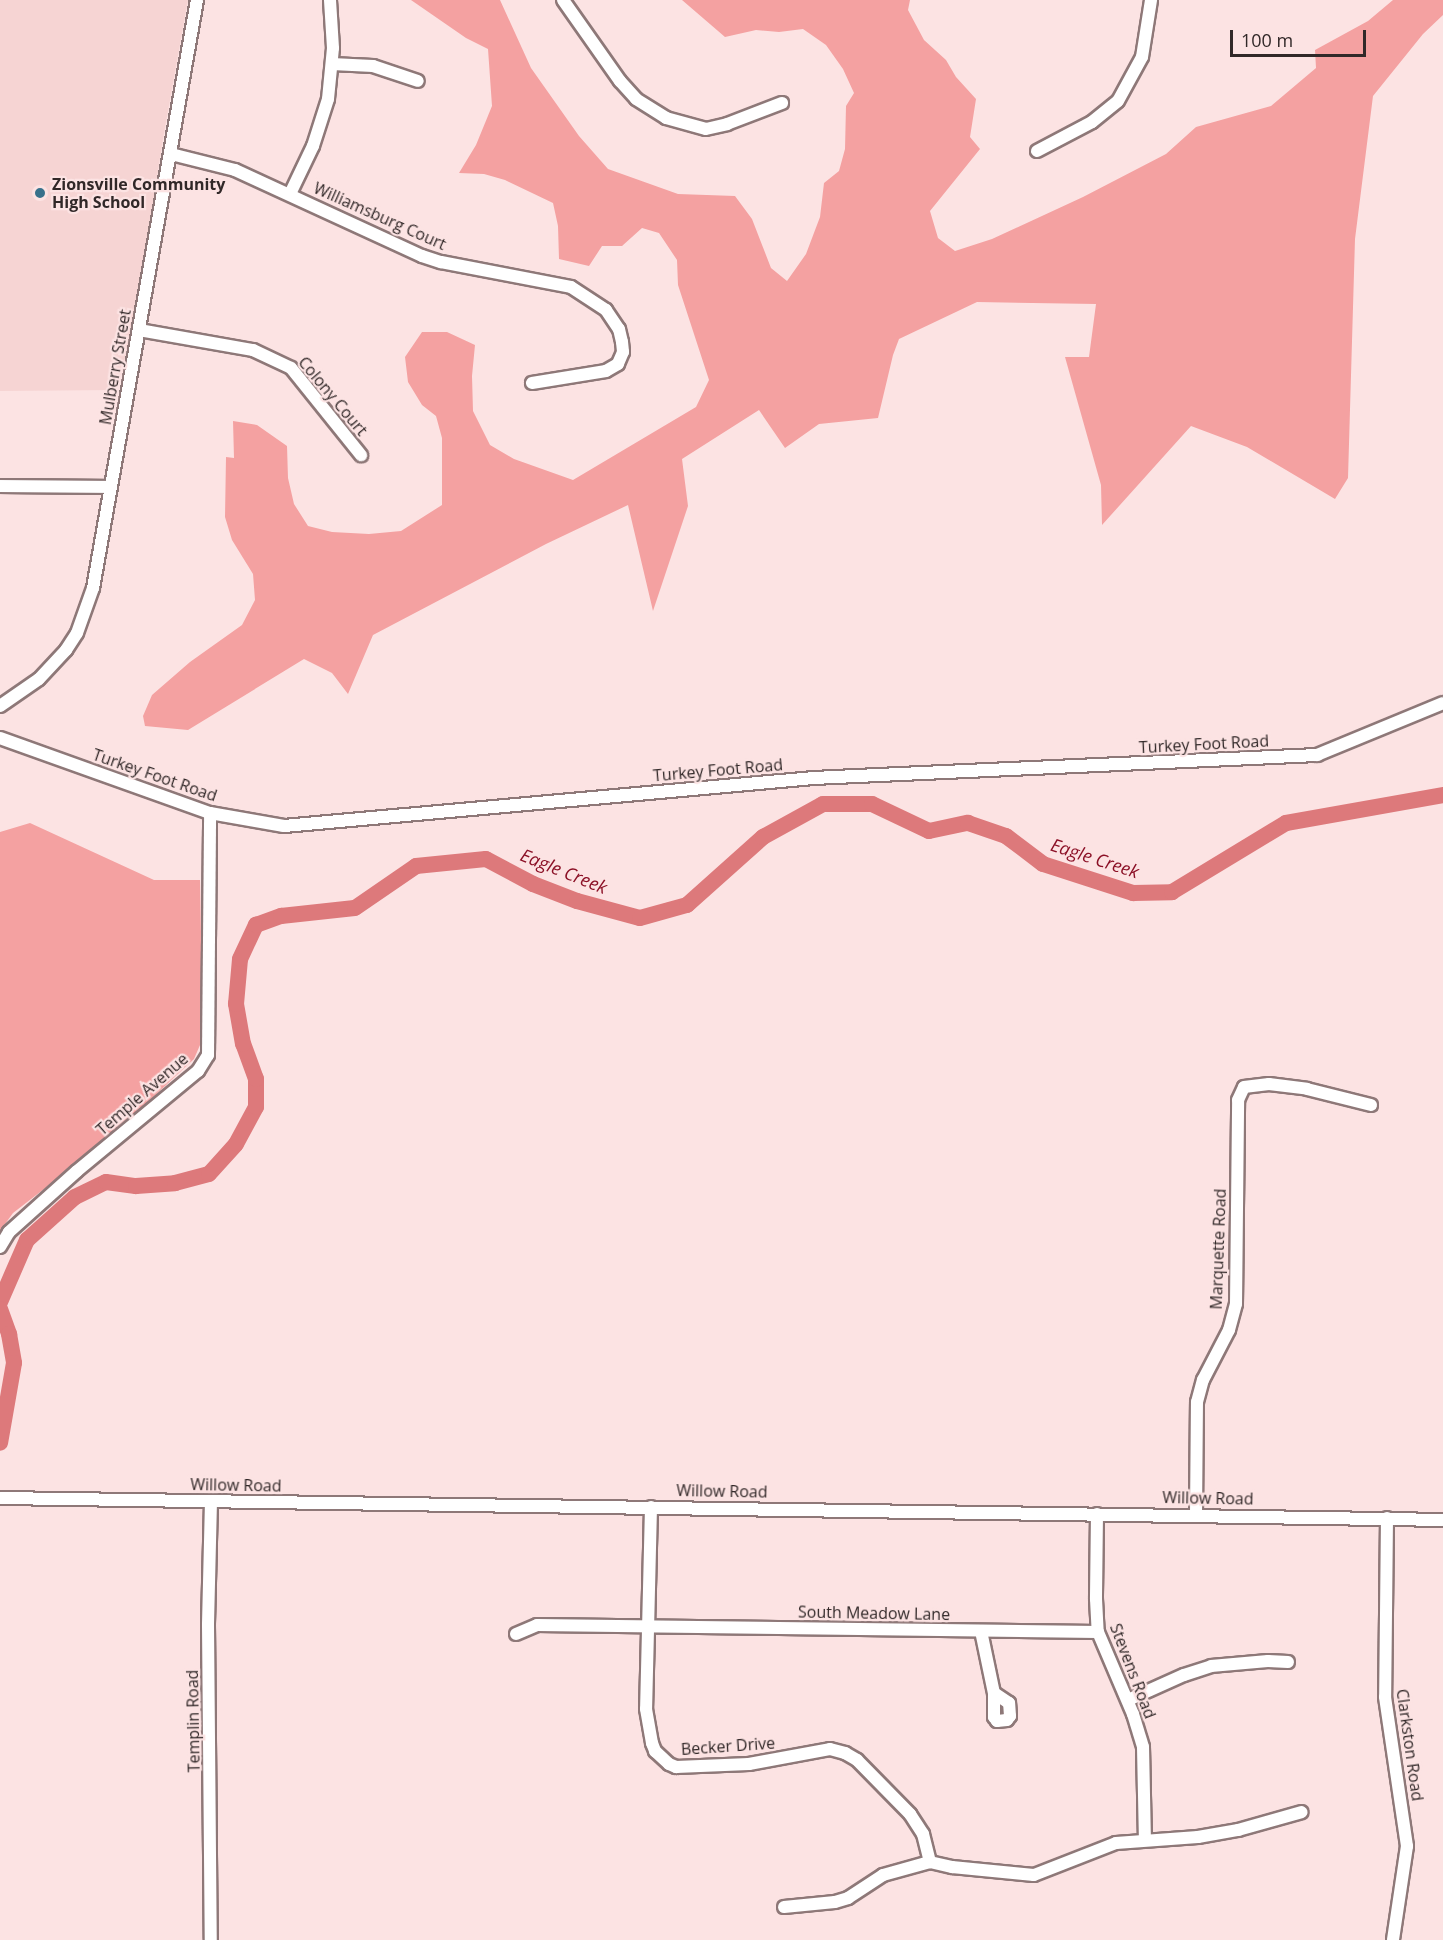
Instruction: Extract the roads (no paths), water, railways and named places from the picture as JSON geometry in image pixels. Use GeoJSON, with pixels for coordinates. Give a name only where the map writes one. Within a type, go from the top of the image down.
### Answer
{"type":"FeatureCollection","features":[{"type":"Feature","properties":{"kind":"street","name":"Mulberry Street"},"geometry":{"type":"LineString","coordinates":[[0,706],[39,679],[77,633],[93,588],[197,0]]}},
{"type":"Feature","properties":{"kind":"street"},"geometry":{"type":"LineString","coordinates":[[290,194],[321,125],[328,99],[332,64],[330,0]]}},
{"type":"Feature","properties":{"kind":"street"},"geometry":{"type":"LineString","coordinates":[[563,0],[620,81],[636,99],[666,118],[706,129],[727,124],[782,103]]}},
{"type":"Feature","properties":{"kind":"street"},"geometry":{"type":"LineString","coordinates":[[1037,151],[1092,122],[1118,101],[1142,57],[1151,0]]}},
{"type":"Feature","properties":{"kind":"street"},"geometry":{"type":"LineString","coordinates":[[332,64],[373,66],[418,81]]}},
{"type":"Feature","properties":{"kind":"street","name":"Williamsburg Court"},"geometry":{"type":"LineString","coordinates":[[171,154],[235,170],[422,256],[441,262],[571,287],[606,310],[619,329],[622,342],[623,352],[618,364],[606,371],[532,383]]}},
{"type":"Feature","properties":{"kind":"street","name":"Colony Court"},"geometry":{"type":"LineString","coordinates":[[139,330],[253,350],[291,368],[361,455]]}},
{"type":"Feature","properties":{"kind":"street"},"geometry":{"type":"LineString","coordinates":[[0,486],[110,487]]}},
{"type":"Feature","properties":{"kind":"street","name":"Turkey Foot Road"},"geometry":{"type":"LineString","coordinates":[[0,738],[210,813],[284,826],[813,778],[1317,755],[1443,703]]}},
{"type":"Feature","properties":{"kind":"street","name":"Temple Avenue"},"geometry":{"type":"LineString","coordinates":[[0,1247],[9,1232],[198,1071],[208,1055],[210,813]]}},
{"type":"Feature","properties":{"kind":"street","name":"Marquette Road"},"geometry":{"type":"LineString","coordinates":[[1196,1514],[1197,1402],[1203,1380],[1229,1330],[1236,1304],[1238,1100],[1244,1087],[1288,1086],[1371,1105]]}},
{"type":"Feature","properties":{"kind":"street","name":"Willow Road"},"geometry":{"type":"LineString","coordinates":[[0,1498],[1196,1514],[1443,1520]]}},
{"type":"Feature","properties":{"kind":"street","name":"Templin Road"},"geometry":{"type":"LineString","coordinates":[[211,1501],[208,1636],[211,1940]]}},
{"type":"Feature","properties":{"kind":"street","name":"Becker Drive"},"geometry":{"type":"LineString","coordinates":[[651,1506],[648,1728],[655,1751],[662,1759],[676,1767],[769,1761],[830,1749],[845,1753],[857,1760],[910,1814],[923,1834],[928,1859]]}},
{"type":"Feature","properties":{"kind":"street","name":"Stevens Road"},"geometry":{"type":"LineString","coordinates":[[1097,1514],[1098,1632],[1128,1701],[1143,1747],[1145,1840]]}},
{"type":"Feature","properties":{"kind":"street","name":"Clarkston Road"},"geometry":{"type":"LineString","coordinates":[[1388,1518],[1385,1696],[1407,1846],[1393,1940]]}},
{"type":"Feature","properties":{"kind":"street","name":"South Meadow Lane"},"geometry":{"type":"LineString","coordinates":[[516,1634],[537,1625],[1098,1632]]}},
{"type":"Feature","properties":{"kind":"street"},"geometry":{"type":"LineString","coordinates":[[981,1631],[994,1693]]}},
{"type":"Feature","properties":{"kind":"street"},"geometry":{"type":"LineString","coordinates":[[1128,1701],[1184,1675],[1211,1666],[1268,1660],[1288,1662]]}},
{"type":"Feature","properties":{"kind":"street"},"geometry":{"type":"LineString","coordinates":[[784,1906],[835,1902],[848,1898],[883,1875],[928,1859],[952,1868],[1034,1875],[1116,1843],[1198,1837],[1238,1830],[1302,1812]]}},
{"type":"Feature","properties":{"kind":"waterway","name":"Eagle Creek"},"geometry":{"type":"LineString","coordinates":[[0,1302],[27,1240],[75,1197],[106,1182],[136,1186],[175,1183],[209,1174],[236,1144],[256,1107],[256,1079],[243,1044],[236,1004],[240,959],[256,925],[281,916],[355,908],[416,866],[486,859],[533,884],[577,901],[640,918],[687,905],[763,837],[823,804],[872,804],[929,831],[968,823],[1006,836],[1043,864],[1133,893],[1172,892],[1286,823],[1443,795]]}},
{"type":"Feature","properties":{"kind":"waterway","name":"Eagle Creek"},"geometry":{"type":"LineString","coordinates":[[0,1309],[9,1334],[14,1363],[0,1443]]}},
{"type":"Feature","properties":{"kind":"place","name":"Zionsville Community High School"},"geometry":{"type":"Point","coordinates":[40,193]}}]}
